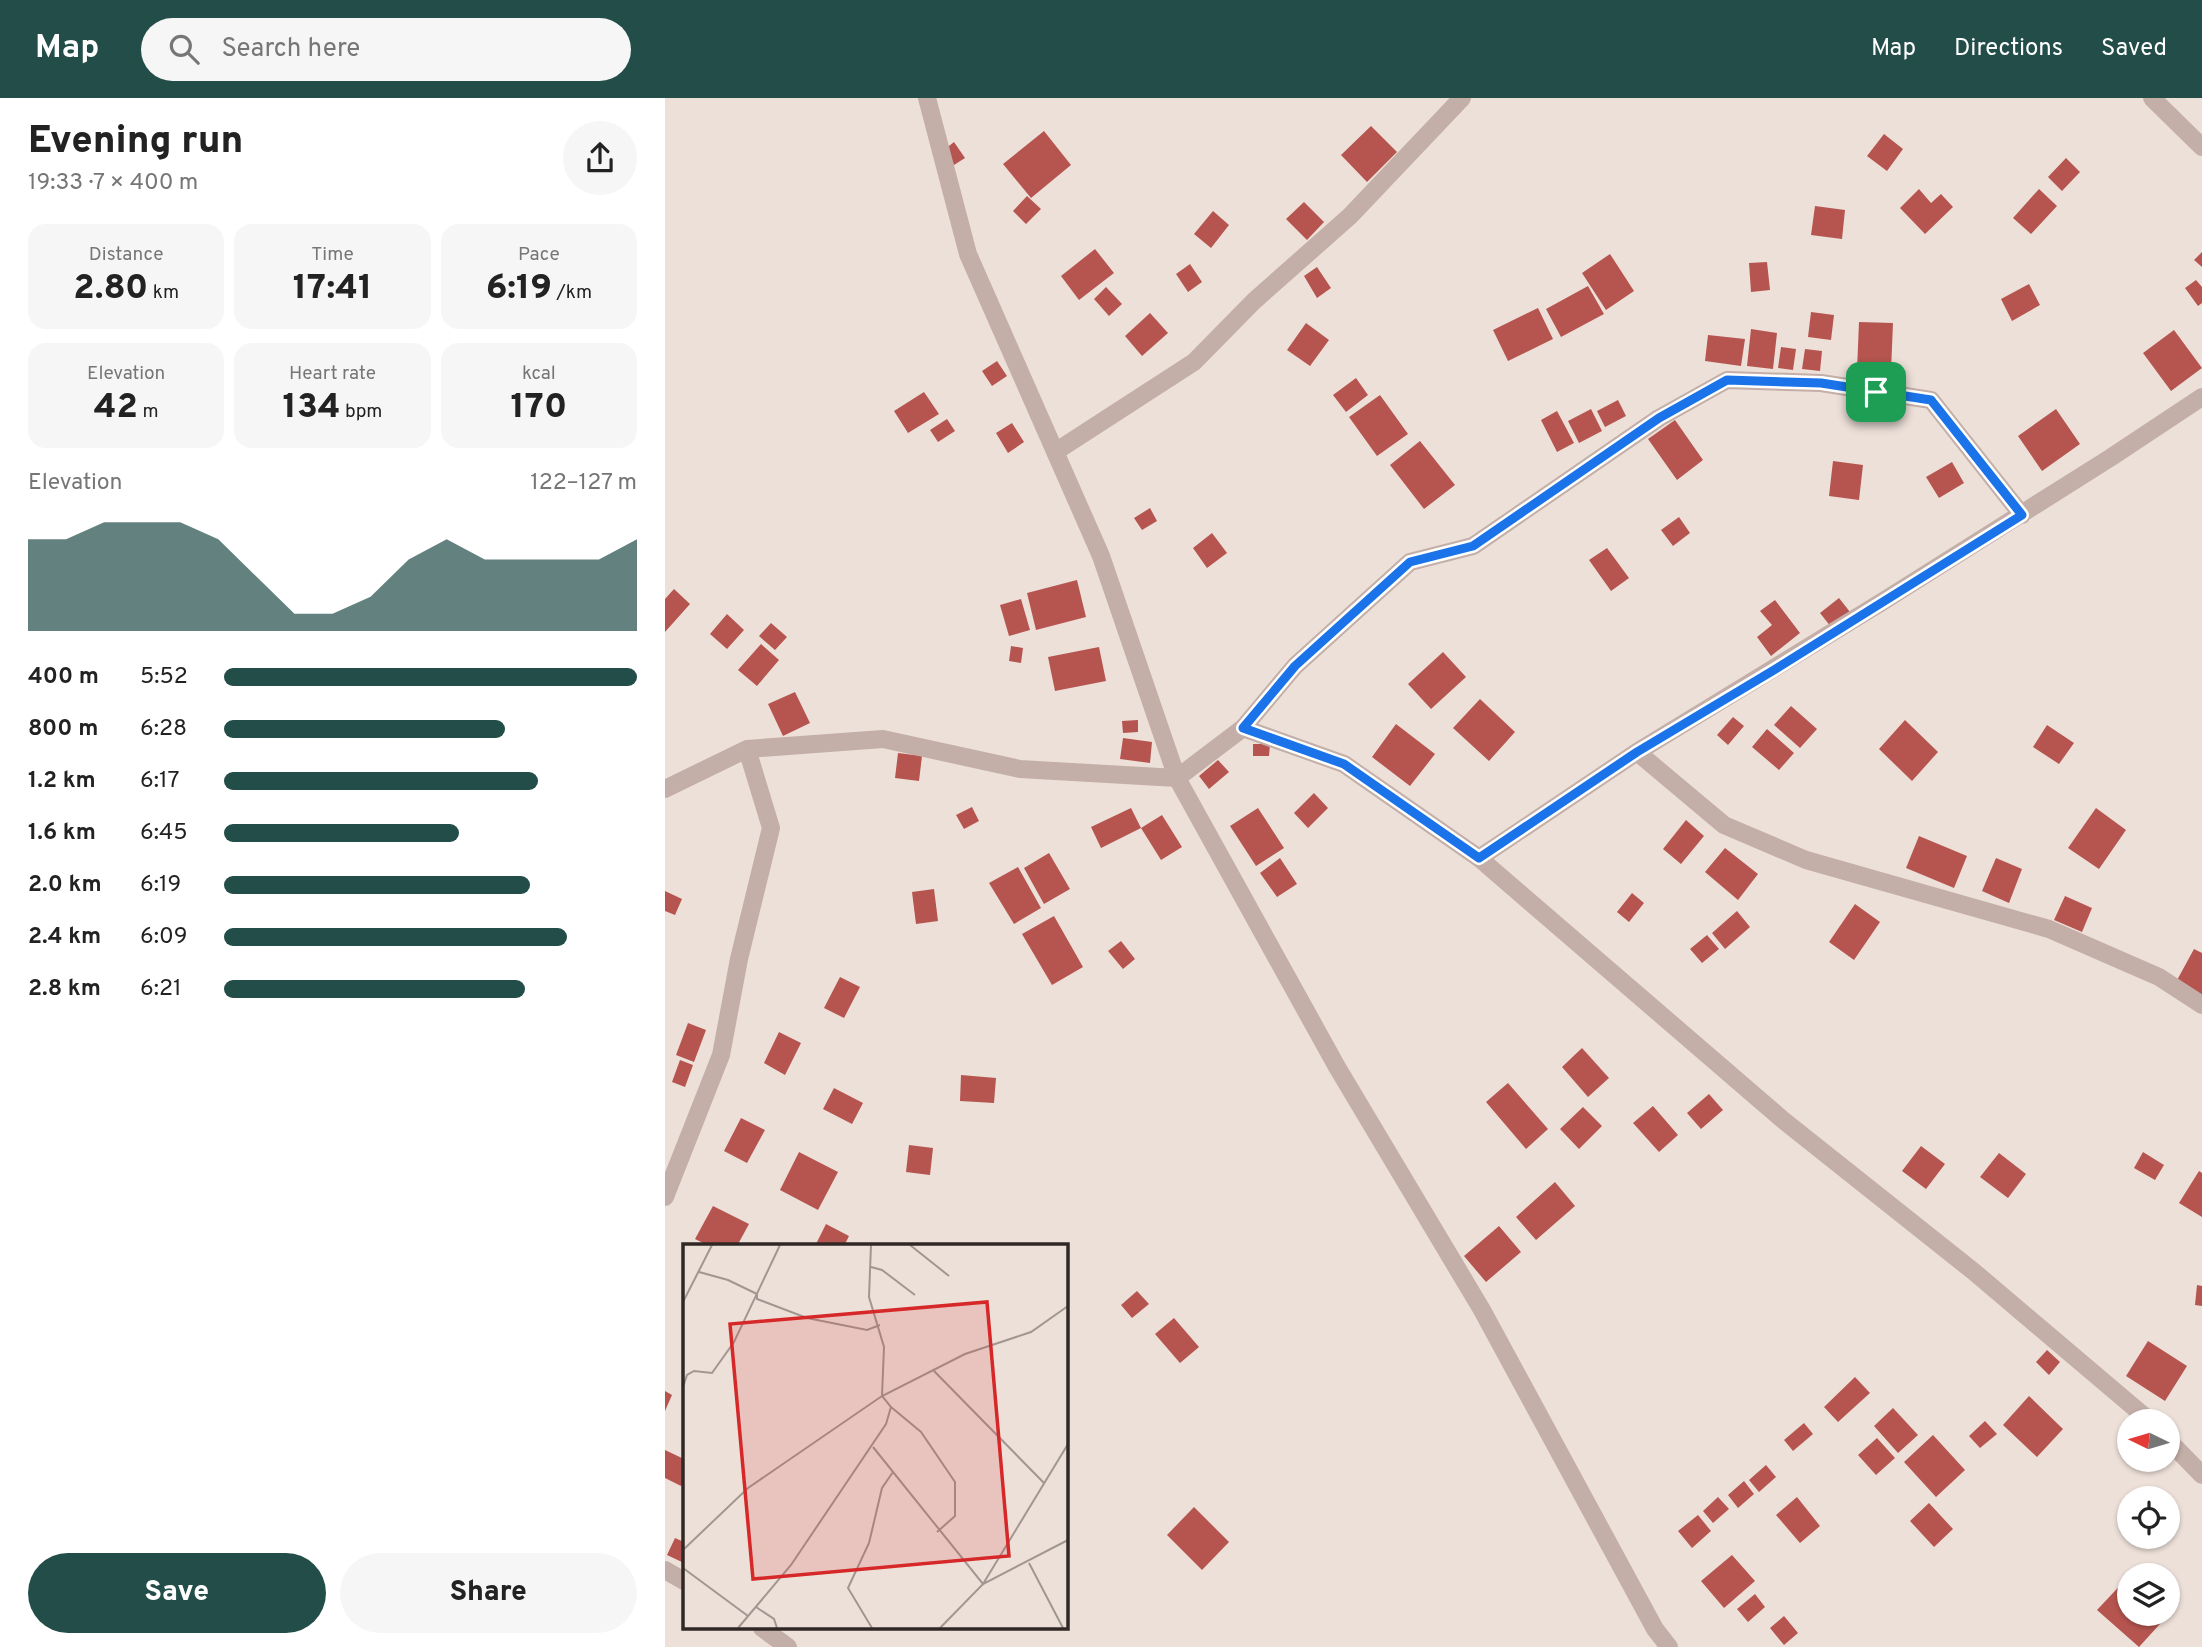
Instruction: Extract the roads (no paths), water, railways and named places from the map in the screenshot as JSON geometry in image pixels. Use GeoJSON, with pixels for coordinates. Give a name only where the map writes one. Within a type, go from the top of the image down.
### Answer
{"type":"FeatureCollection","features":[{"type":"Feature","properties":{"kind":"street"},"geometry":{"type":"LineString","coordinates":[[926,98],[968,254],[1101,556],[1177,778],[1337,1067],[1482,1310],[1654,1629],[1669,1647]]}},
{"type":"Feature","properties":{"kind":"street"},"geometry":{"type":"LineString","coordinates":[[1055,452],[1194,362],[1254,301],[1350,216],[1462,98]]}},
{"type":"Feature","properties":{"kind":"street"},"geometry":{"type":"LineString","coordinates":[[2152,98],[2202,147]]}},
{"type":"Feature","properties":{"kind":"street"},"geometry":{"type":"LineString","coordinates":[[665,789],[747,749],[883,740],[1020,769],[1177,778],[1243,728],[1295,666],[1410,562],[1473,546],[1659,418],[1727,380],[1821,383],[1931,400],[2022,515]]}},
{"type":"Feature","properties":{"kind":"street"},"geometry":{"type":"LineString","coordinates":[[1479,858],[1637,752],[1786,663],[2022,515],[2202,397]]}},
{"type":"Feature","properties":{"kind":"street"},"geometry":{"type":"LineString","coordinates":[[1243,728],[1344,764],[1479,858],[1772,1111],[1973,1271],[2136,1409]]}},
{"type":"Feature","properties":{"kind":"street"},"geometry":{"type":"LineString","coordinates":[[665,1197],[721,1055],[739,959],[771,828],[747,749]]}},
{"type":"Feature","properties":{"kind":"street"},"geometry":{"type":"LineString","coordinates":[[1637,752],[1724,825],[1806,860],[2049,929],[2159,977],[2202,1005]]}},
{"type":"Feature","properties":{"kind":"street"},"geometry":{"type":"LineString","coordinates":[[2181,1453],[2202,1475]]}},
{"type":"Feature","properties":{"kind":"street"},"geometry":{"type":"LineString","coordinates":[[665,1570],[683,1580]]}},
{"type":"Feature","properties":{"kind":"street"},"geometry":{"type":"LineString","coordinates":[[765,1630],[788,1647]]}}]}
